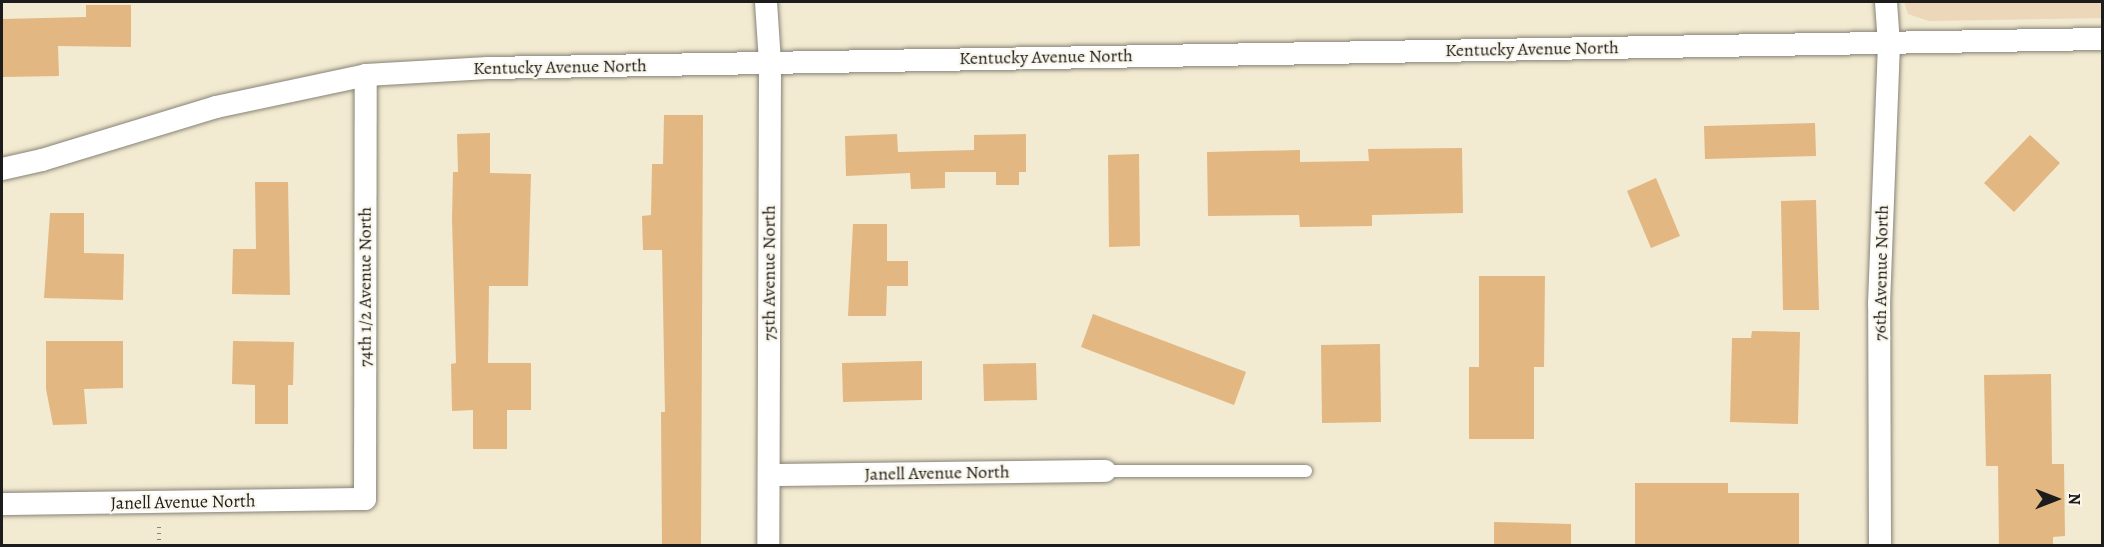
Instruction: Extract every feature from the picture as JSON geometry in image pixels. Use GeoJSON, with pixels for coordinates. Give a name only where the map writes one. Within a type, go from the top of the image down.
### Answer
{"type":"FeatureCollection","features":[{"type":"Feature","properties":{"kind":"street","name":"75th Avenue North"},"geometry":{"type":"LineString","coordinates":[[766,2],[770,63],[768,546]]}},
{"type":"Feature","properties":{"kind":"street","name":"76th Avenue North"},"geometry":{"type":"LineString","coordinates":[[1880,546],[1879,304],[1889,44],[1886,2]]}},
{"type":"Feature","properties":{"kind":"street","name":"Kentucky Avenue North"},"geometry":{"type":"LineString","coordinates":[[2,169],[42,160],[216,107],[366,75],[488,68],[2103,39]]}},
{"type":"Feature","properties":{"kind":"street","name":"74th 1/2 Avenue North"},"geometry":{"type":"LineString","coordinates":[[365,500],[366,75]]}},
{"type":"Feature","properties":{"kind":"street","name":"Janell Avenue North"},"geometry":{"type":"LineString","coordinates":[[769,475],[1105,471]]}},
{"type":"Feature","properties":{"kind":"street","name":"Janell Avenue North"},"geometry":{"type":"LineString","coordinates":[[2,504],[365,500]]}},
{"type":"Feature","properties":{"kind":"lane"},"geometry":{"type":"LineString","coordinates":[[1105,471],[1306,471]]}},
{"type":"Feature","properties":{"kind":"shaded area"},"geometry":{"type":"Polygon","coordinates":[[[1904,2],[2102,2],[2102,18],[1929,21],[1908,14],[1904,2]]]}},
{"type":"Feature","properties":{"kind":"building"},"geometry":{"type":"Polygon","coordinates":[[[86,5],[131,5],[131,47],[58,46],[59,76],[2,77],[2,19],[86,17],[86,5]]]}},
{"type":"Feature","properties":{"kind":"building"},"geometry":{"type":"Polygon","coordinates":[[[664,115],[703,115],[701,546],[662,546],[661,412],[665,412],[662,250],[643,250],[642,216],[651,215],[652,164],[663,164],[664,115]]]}},
{"type":"Feature","properties":{"kind":"building"},"geometry":{"type":"Polygon","coordinates":[[[1815,123],[1816,156],[1705,159],[1704,126],[1815,123]]]}},
{"type":"Feature","properties":{"kind":"building"},"geometry":{"type":"Polygon","coordinates":[[[490,133],[490,173],[531,174],[528,286],[489,286],[488,363],[531,363],[531,410],[507,410],[507,449],[473,449],[473,410],[452,411],[451,364],[456,363],[453,172],[458,172],[457,134],[490,133]]]}},
{"type":"Feature","properties":{"kind":"building"},"geometry":{"type":"Polygon","coordinates":[[[897,134],[898,152],[974,150],[974,135],[1026,134],[1026,172],[1019,172],[1019,185],[996,185],[996,172],[945,172],[945,188],[911,189],[910,173],[846,176],[845,136],[897,134]]]}},
{"type":"Feature","properties":{"kind":"building"},"geometry":{"type":"Polygon","coordinates":[[[2030,135],[2060,163],[2014,212],[1984,183],[2030,135]]]}},
{"type":"Feature","properties":{"kind":"building"},"geometry":{"type":"Polygon","coordinates":[[[1462,148],[1463,213],[1372,215],[1372,226],[1300,227],[1299,215],[1208,216],[1207,152],[1300,150],[1300,162],[1369,161],[1368,149],[1462,148]]]}},
{"type":"Feature","properties":{"kind":"building"},"geometry":{"type":"Polygon","coordinates":[[[1139,154],[1140,246],[1109,247],[1108,155],[1139,154]]]}},
{"type":"Feature","properties":{"kind":"building"},"geometry":{"type":"Polygon","coordinates":[[[1656,178],[1680,236],[1651,248],[1627,191],[1656,178]]]}},
{"type":"Feature","properties":{"kind":"building"},"geometry":{"type":"Polygon","coordinates":[[[255,182],[288,182],[290,295],[232,294],[233,249],[256,249],[255,182]]]}},
{"type":"Feature","properties":{"kind":"building"},"geometry":{"type":"Polygon","coordinates":[[[1816,200],[1819,310],[1783,310],[1781,201],[1816,200]]]}},
{"type":"Feature","properties":{"kind":"building"},"geometry":{"type":"Polygon","coordinates":[[[50,213],[84,213],[84,253],[124,254],[123,300],[44,298],[50,213]]]}},
{"type":"Feature","properties":{"kind":"building"},"geometry":{"type":"Polygon","coordinates":[[[853,224],[887,224],[887,261],[908,261],[908,286],[887,286],[886,316],[848,316],[853,224]]]}},
{"type":"Feature","properties":{"kind":"building"},"geometry":{"type":"Polygon","coordinates":[[[1479,276],[1545,276],[1544,367],[1534,367],[1534,439],[1469,439],[1469,367],[1479,367],[1479,276]]]}},
{"type":"Feature","properties":{"kind":"building"},"geometry":{"type":"Polygon","coordinates":[[[1093,314],[1246,372],[1234,405],[1081,347],[1093,314]]]}},
{"type":"Feature","properties":{"kind":"building"},"geometry":{"type":"Polygon","coordinates":[[[1752,331],[1800,332],[1798,424],[1730,422],[1732,338],[1751,338],[1752,331]]]}},
{"type":"Feature","properties":{"kind":"building"},"geometry":{"type":"Polygon","coordinates":[[[46,341],[123,341],[123,388],[84,389],[87,424],[53,425],[46,389],[46,341]]]}},
{"type":"Feature","properties":{"kind":"building"},"geometry":{"type":"Polygon","coordinates":[[[233,341],[294,342],[293,385],[288,385],[288,424],[255,424],[255,385],[232,384],[233,341]]]}},
{"type":"Feature","properties":{"kind":"building"},"geometry":{"type":"Polygon","coordinates":[[[1380,344],[1381,422],[1322,423],[1321,345],[1380,344]]]}},
{"type":"Feature","properties":{"kind":"building"},"geometry":{"type":"Polygon","coordinates":[[[922,361],[922,400],[843,402],[842,363],[922,361]]]}},
{"type":"Feature","properties":{"kind":"building"},"geometry":{"type":"Polygon","coordinates":[[[1036,363],[1037,400],[984,401],[983,364],[1036,363]]]}},
{"type":"Feature","properties":{"kind":"building"},"geometry":{"type":"Polygon","coordinates":[[[2051,374],[2052,464],[2064,464],[2065,536],[2053,537],[2053,546],[1999,546],[1998,466],[1986,466],[1984,375],[2051,374]]]}},
{"type":"Feature","properties":{"kind":"building"},"geometry":{"type":"Polygon","coordinates":[[[1635,483],[1728,483],[1728,493],[1799,493],[1799,546],[1635,546],[1635,483]]]}},
{"type":"Feature","properties":{"kind":"building"},"geometry":{"type":"Polygon","coordinates":[[[1494,522],[1571,524],[1571,546],[1494,546],[1494,522]]]}}]}
